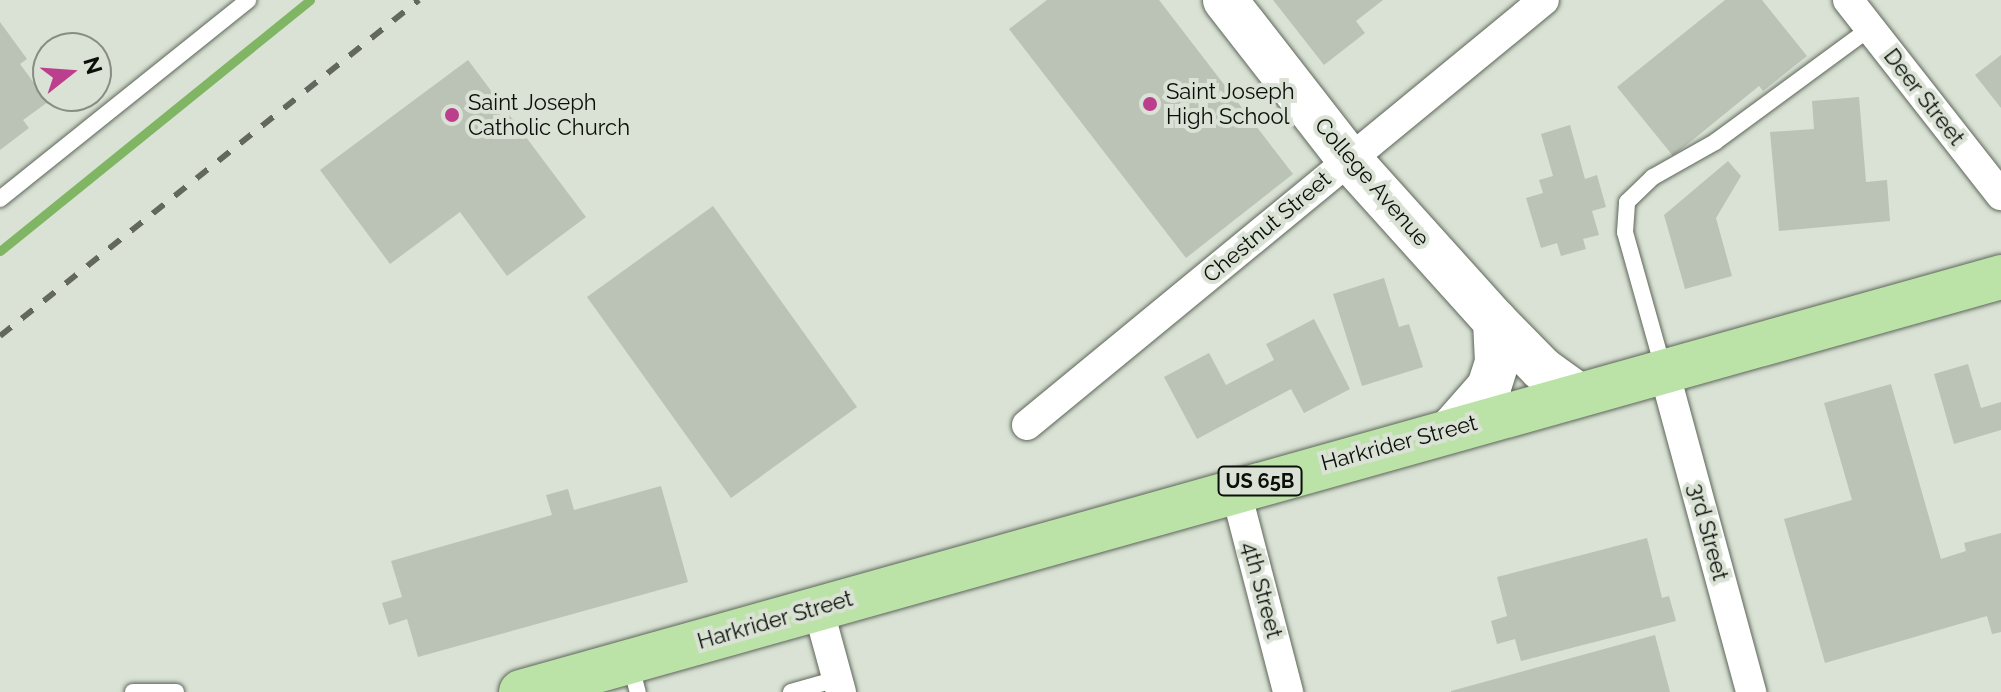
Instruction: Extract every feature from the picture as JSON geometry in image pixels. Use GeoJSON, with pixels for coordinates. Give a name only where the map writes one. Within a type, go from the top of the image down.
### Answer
{"type":"FeatureCollection","features":[{"type":"Feature","properties":{"kind":"main road","name":"Harkrider Street"},"geometry":{"type":"LineString","coordinates":[[521,692],[634,676],[818,608],[1235,488],[2001,277]]}},
{"type":"Feature","properties":{"kind":"street","name":"College Avenue"},"geometry":{"type":"LineString","coordinates":[[1225,0],[1349,159],[1495,321],[1542,369],[1578,395]]}},
{"type":"Feature","properties":{"kind":"street","name":"Chestnut Street"},"geometry":{"type":"LineString","coordinates":[[1027,425],[1544,0]]}},
{"type":"Feature","properties":{"kind":"street","name":"Deer Street"},"geometry":{"type":"LineString","coordinates":[[1848,0],[2001,195]]}},
{"type":"Feature","properties":{"kind":"street"},"geometry":{"type":"LineString","coordinates":[[1453,428],[1489,387],[1497,362],[1495,321]]}},
{"type":"Feature","properties":{"kind":"street","name":"3rd Street"},"geometry":{"type":"LineString","coordinates":[[1664,371],[1751,692]]}},
{"type":"Feature","properties":{"kind":"street","name":"4th Street"},"geometry":{"type":"LineString","coordinates":[[1235,488],[1288,692]]}},
{"type":"Feature","properties":{"kind":"street"},"geometry":{"type":"LineString","coordinates":[[818,608],[839,686]]}},
{"type":"Feature","properties":{"kind":"lane"},"geometry":{"type":"LineString","coordinates":[[0,199],[248,0]]}},
{"type":"Feature","properties":{"kind":"lane"},"geometry":{"type":"LineString","coordinates":[[1664,371],[1625,232],[1627,202],[1653,177],[1715,142],[1870,28]]}},
{"type":"Feature","properties":{"kind":"lane"},"geometry":{"type":"LineString","coordinates":[[791,692],[839,686]]}},
{"type":"Feature","properties":{"kind":"lane"},"geometry":{"type":"LineString","coordinates":[[133,692],[176,692]]}},
{"type":"Feature","properties":{"kind":"building"},"geometry":{"type":"Polygon","coordinates":[[[1047,0],[1159,0],[1293,174],[1186,258],[1009,29],[1047,0]]]}},
{"type":"Feature","properties":{"kind":"building"},"geometry":{"type":"Polygon","coordinates":[[[1273,0],[1383,0],[1356,21],[1365,33],[1324,65],[1273,0]]]}},
{"type":"Feature","properties":{"kind":"building"},"geometry":{"type":"Polygon","coordinates":[[[1725,0],[1762,0],[1807,56],[1763,91],[1759,86],[1673,156],[1617,87],[1725,0]]]}},
{"type":"Feature","properties":{"kind":"building"},"geometry":{"type":"Polygon","coordinates":[[[0,22],[27,59],[20,64],[32,80],[34,112],[23,120],[29,128],[0,150],[0,22]]]}},
{"type":"Feature","properties":{"kind":"building"},"geometry":{"type":"Polygon","coordinates":[[[2001,55],[2001,108],[1975,75],[2001,55]]]}},
{"type":"Feature","properties":{"kind":"building","name":"Saint Joseph Catholic Church"},"geometry":{"type":"Polygon","coordinates":[[[468,60],[586,217],[507,276],[460,212],[390,264],[320,170],[468,60]]]}},
{"type":"Feature","properties":{"kind":"building"},"geometry":{"type":"Polygon","coordinates":[[[1859,97],[1866,182],[1887,180],[1890,221],[1779,231],[1770,132],[1814,129],[1812,101],[1859,97]]]}},
{"type":"Feature","properties":{"kind":"building"},"geometry":{"type":"Polygon","coordinates":[[[1570,125],[1585,179],[1597,175],[1606,207],[1592,211],[1599,235],[1583,239],[1586,249],[1561,256],[1557,243],[1541,248],[1526,198],[1543,193],[1539,180],[1553,176],[1541,134],[1570,125]]]}},
{"type":"Feature","properties":{"kind":"building"},"geometry":{"type":"Polygon","coordinates":[[[1728,161],[1741,176],[1716,218],[1732,276],[1685,289],[1664,215],[1728,161]]]}},
{"type":"Feature","properties":{"kind":"building"},"geometry":{"type":"Polygon","coordinates":[[[713,206],[857,407],[731,498],[587,297],[713,206]]]}},
{"type":"Feature","properties":{"kind":"building"},"geometry":{"type":"Polygon","coordinates":[[[1384,278],[1399,327],[1409,324],[1423,367],[1362,386],[1333,294],[1384,278]]]}},
{"type":"Feature","properties":{"kind":"building"},"geometry":{"type":"Polygon","coordinates":[[[1314,319],[1350,389],[1304,413],[1291,389],[1197,439],[1164,377],[1209,353],[1226,385],[1274,360],[1266,344],[1314,319]]]}},
{"type":"Feature","properties":{"kind":"building"},"geometry":{"type":"Polygon","coordinates":[[[1968,364],[1981,408],[2001,402],[2001,430],[1954,444],[1934,374],[1968,364]]]}},
{"type":"Feature","properties":{"kind":"building"},"geometry":{"type":"Polygon","coordinates":[[[1891,384],[1941,559],[1966,551],[1964,543],[2001,533],[2001,632],[1992,634],[1987,616],[1825,663],[1784,519],[1852,500],[1824,403],[1891,384]]]}},
{"type":"Feature","properties":{"kind":"building"},"geometry":{"type":"Polygon","coordinates":[[[661,486],[688,582],[418,657],[407,619],[389,625],[382,603],[402,597],[391,561],[552,515],[546,495],[568,489],[574,510],[661,486]]]}},
{"type":"Feature","properties":{"kind":"building"},"geometry":{"type":"Polygon","coordinates":[[[1647,538],[1662,598],[1669,596],[1676,621],[1521,661],[1515,639],[1497,644],[1491,621],[1507,616],[1497,577],[1647,538]]]}},
{"type":"Feature","properties":{"kind":"building"},"geometry":{"type":"Polygon","coordinates":[[[1655,635],[1670,692],[1451,692],[1451,691],[1655,635]]]}},
{"type":"Feature","properties":{"kind":"waterway"},"geometry":{"type":"LineString","coordinates":[[0,251],[310,0]]}},
{"type":"Feature","properties":{"kind":"railway"},"geometry":{"type":"LineString","coordinates":[[0,336],[419,0]]}},
{"type":"Feature","properties":{"kind":"place","name":"Saint Joseph High School"},"geometry":{"type":"Point","coordinates":[1150,104]}},
{"type":"Feature","properties":{"kind":"place","name":"Saint Joseph Catholic Church"},"geometry":{"type":"Point","coordinates":[452,115]}}]}
